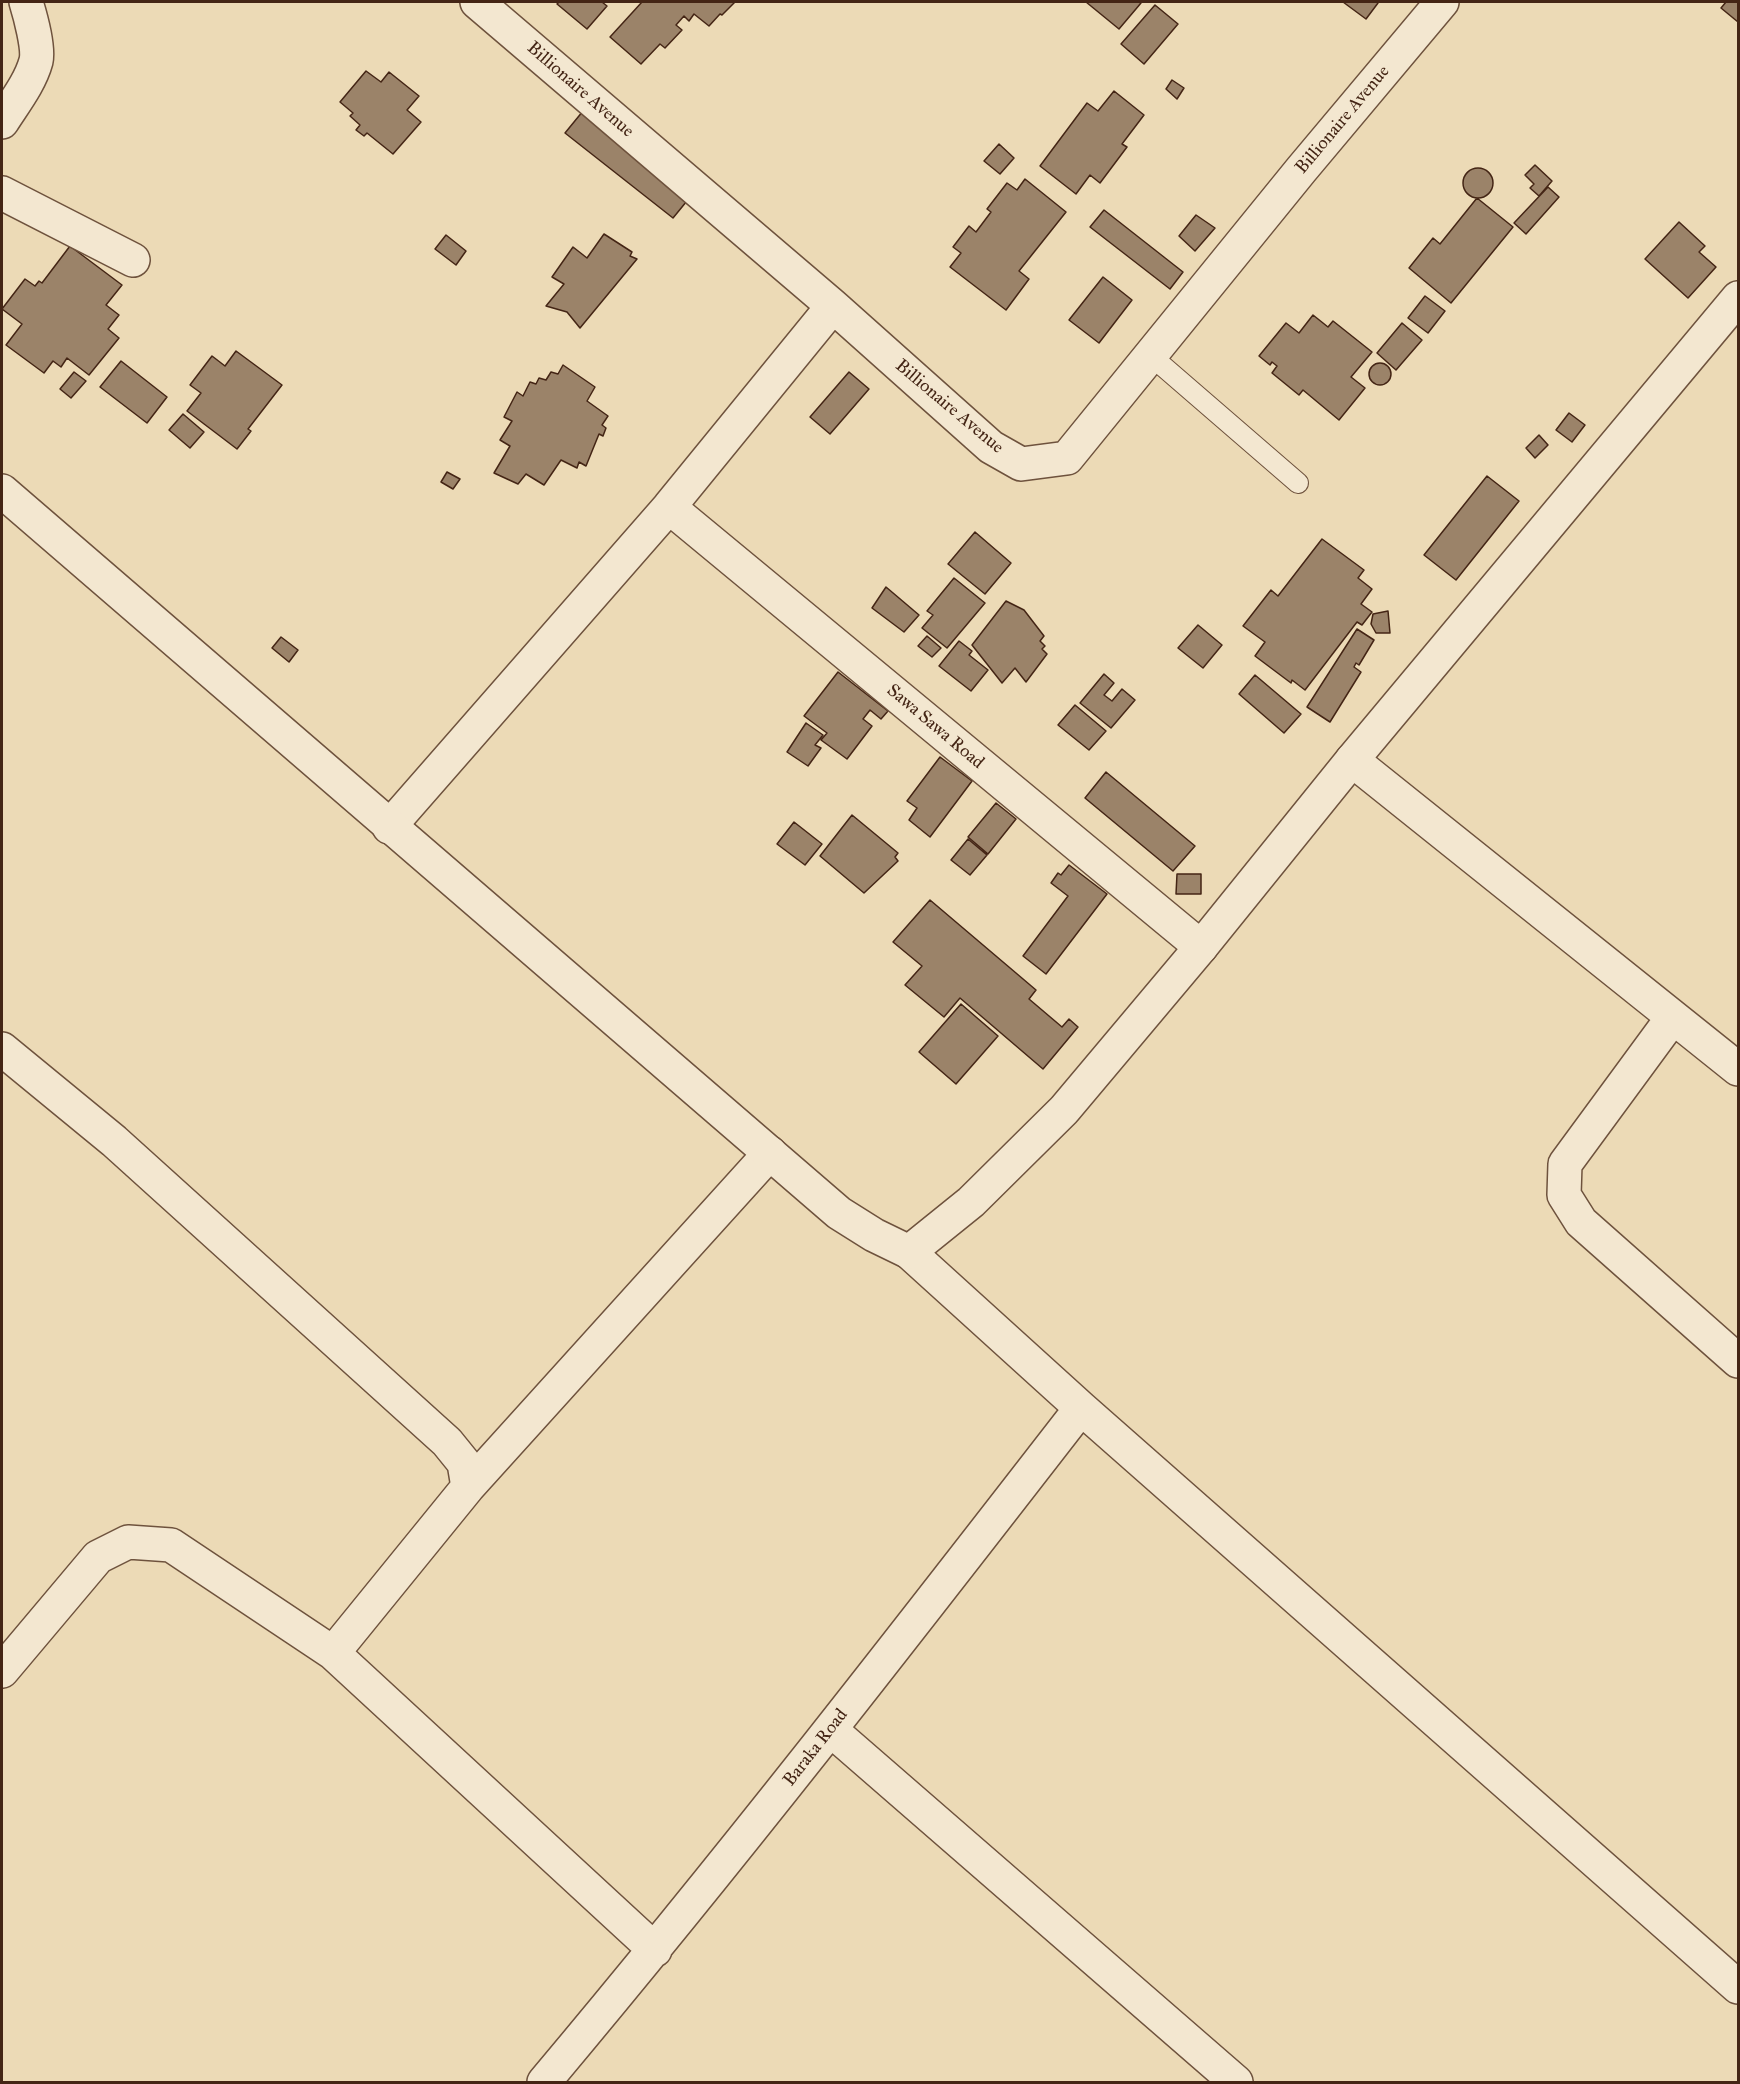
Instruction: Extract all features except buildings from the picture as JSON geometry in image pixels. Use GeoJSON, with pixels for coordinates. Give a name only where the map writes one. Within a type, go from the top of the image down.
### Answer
{"type":"FeatureCollection","features":[{"type":"Feature","properties":{"kind":"street"},"geometry":{"type":"LineString","coordinates":[[2,122],[23,88],[36,59],[32,21],[26,2]]}},
{"type":"Feature","properties":{"kind":"street","name":"Billionaire Avenue"},"geometry":{"type":"LineString","coordinates":[[477,2],[834,306],[991,447],[1021,464],[1067,458],[1301,170],[1442,2]]}},
{"type":"Feature","properties":{"kind":"street"},"geometry":{"type":"LineString","coordinates":[[2,193],[133,260]]}},
{"type":"Feature","properties":{"kind":"street"},"geometry":{"type":"LineString","coordinates":[[909,1252],[971,1202],[1064,1110],[1201,947],[1352,760],[1738,298]]}},
{"type":"Feature","properties":{"kind":"street"},"geometry":{"type":"LineString","coordinates":[[390,827],[669,507],[834,306]]}},
{"type":"Feature","properties":{"kind":"street"},"geometry":{"type":"LineString","coordinates":[[2,491],[839,1213],[874,1235],[909,1252],[1081,1408],[1738,1987]]}},
{"type":"Feature","properties":{"kind":"street","name":"Sawa Sawa Road"},"geometry":{"type":"LineString","coordinates":[[669,507],[1201,947]]}},
{"type":"Feature","properties":{"kind":"street"},"geometry":{"type":"LineString","coordinates":[[1352,760],[1738,1069]]}},
{"type":"Feature","properties":{"kind":"street"},"geometry":{"type":"LineString","coordinates":[[1673,1017],[1565,1164],[1564,1195],[1581,1222],[1738,1361]]}},
{"type":"Feature","properties":{"kind":"street"},"geometry":{"type":"LineString","coordinates":[[2,1049],[114,1140],[447,1442],[464,1463],[468,1487]]}},
{"type":"Feature","properties":{"kind":"street"},"geometry":{"type":"LineString","coordinates":[[333,1653],[468,1487],[770,1153]]}},
{"type":"Feature","properties":{"kind":"street","name":"Baraka Road"},"geometry":{"type":"LineString","coordinates":[[544,2082],[655,1950],[831,1730],[1081,1408]]}},
{"type":"Feature","properties":{"kind":"street"},"geometry":{"type":"LineString","coordinates":[[2,1671],[98,1557],[128,1542],[171,1545],[333,1653],[655,1950]]}},
{"type":"Feature","properties":{"kind":"street"},"geometry":{"type":"LineString","coordinates":[[831,1730],[1236,2082]]}},
{"type":"Feature","properties":{"kind":"lane"},"geometry":{"type":"LineString","coordinates":[[1150,356],[1298,483]]}}]}
